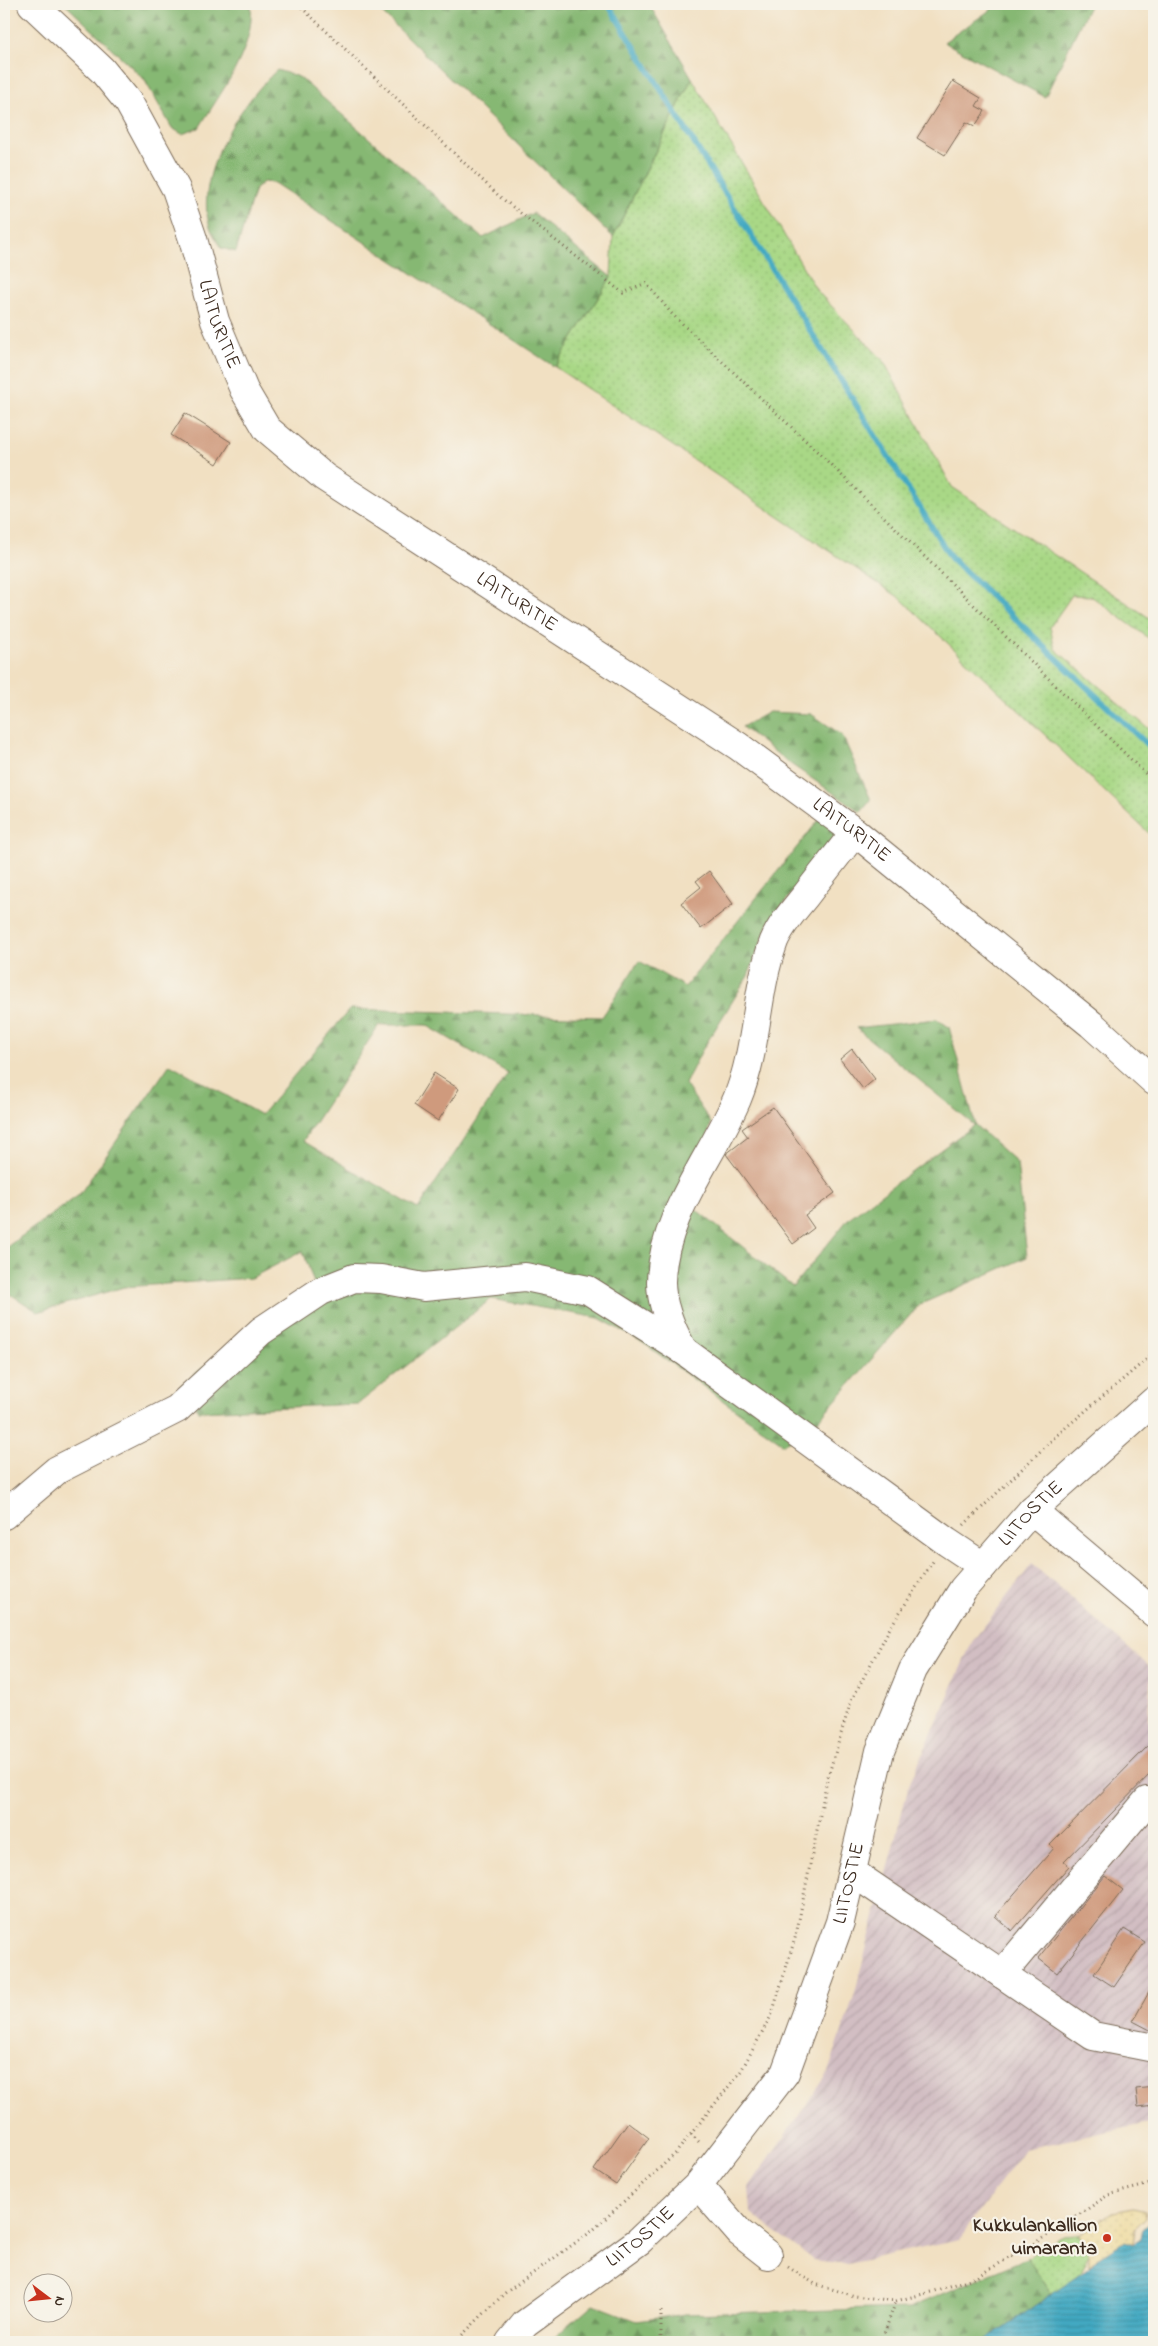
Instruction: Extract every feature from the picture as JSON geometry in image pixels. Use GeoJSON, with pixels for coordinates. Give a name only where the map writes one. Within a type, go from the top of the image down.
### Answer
{"type":"FeatureCollection","features":[{"type":"Feature","properties":{"kind":"street","name":"LAITURITIE"},"geometry":{"type":"LineString","coordinates":[[32,4],[102,70],[128,103],[152,141],[176,189],[193,240],[214,321],[244,390],[267,429],[324,477],[738,746],[855,832],[1091,1024],[1154,1081]]}},
{"type":"Feature","properties":{"kind":"street"},"geometry":{"type":"LineString","coordinates":[[683,1350],[670,1325],[661,1284],[665,1244],[676,1216],[737,1098],[750,1057],[757,1006],[775,941],[786,921],[855,832]]}},
{"type":"Feature","properties":{"kind":"street"},"geometry":{"type":"LineString","coordinates":[[4,1515],[57,1470],[177,1408],[261,1331],[321,1291],[354,1278],[381,1279],[424,1286],[525,1277],[588,1290],[683,1350],[946,1542],[983,1566]]}},
{"type":"Feature","properties":{"kind":"street","name":"LIITOSTIE"},"geometry":{"type":"LineString","coordinates":[[510,2342],[525,2324],[639,2242],[698,2185],[785,2072],[840,1922],[880,1751],[913,1670],[963,1589],[1032,1510],[1154,1401]]}},
{"type":"Feature","properties":{"kind":"street"},"geometry":{"type":"LineString","coordinates":[[1032,1510],[1154,1612]]}},
{"type":"Feature","properties":{"kind":"street"},"geometry":{"type":"LineString","coordinates":[[1002,1974],[1147,1801]]}},
{"type":"Feature","properties":{"kind":"street"},"geometry":{"type":"LineString","coordinates":[[852,1872],[1093,2036],[1154,2048]]}},
{"type":"Feature","properties":{"kind":"street"},"geometry":{"type":"LineString","coordinates":[[698,2185],[740,2233],[768,2255]]}},
{"type":"Feature","properties":{"kind":"path"},"geometry":{"type":"LineString","coordinates":[[298,4],[500,198],[623,293],[646,283],[672,314],[825,460],[1154,782]]}},
{"type":"Feature","properties":{"kind":"path"},"geometry":{"type":"LineString","coordinates":[[455,2342],[505,2293],[592,2231],[675,2154],[741,2070],[772,2014],[796,1935],[827,1780],[851,1701],[891,1626],[917,1583],[946,1542],[1057,1435],[1154,1353]]}},
{"type":"Feature","properties":{"kind":"path"},"geometry":{"type":"LineString","coordinates":[[768,2255],[815,2284],[855,2296],[896,2301],[931,2292],[976,2276],[1055,2230],[1108,2195],[1154,2183]]}},
{"type":"Feature","properties":{"kind":"path"},"geometry":{"type":"LineString","coordinates":[[881,2342],[896,2301]]}},
{"type":"Feature","properties":{"kind":"path"},"geometry":{"type":"LineString","coordinates":[[661,2342],[662,2307]]}},
{"type":"Feature","properties":{"kind":"shaded area"},"geometry":{"type":"Polygon","coordinates":[[[1032,1564],[1151,1668],[1148,1719],[1154,1725],[1154,2122],[1024,2149],[959,2239],[847,2264],[813,2260],[751,2213],[749,2187],[827,2075],[854,1996],[909,1785],[972,1642],[1032,1564]]]}},
{"type":"Feature","properties":{"kind":"green space"},"geometry":{"type":"Polygon","coordinates":[[[65,4],[251,4],[251,21],[242,53],[227,84],[199,128],[182,134],[172,128],[144,79],[65,4]]]}},
{"type":"Feature","properties":{"kind":"green space"},"geometry":{"type":"Polygon","coordinates":[[[373,4],[649,4],[692,78],[613,237],[373,4]]]}},
{"type":"Feature","properties":{"kind":"green space"},"geometry":{"type":"Polygon","coordinates":[[[999,4],[1090,4],[1045,97],[944,42],[999,4]]]}},
{"type":"Feature","properties":{"kind":"green space"},"geometry":{"type":"Polygon","coordinates":[[[277,70],[299,77],[483,238],[533,213],[611,277],[555,367],[274,183],[263,182],[255,189],[236,252],[221,248],[210,227],[206,204],[215,161],[224,140],[236,120],[249,101],[277,70]]]}},
{"type":"Feature","properties":{"kind":"green space"},"geometry":{"type":"Polygon","coordinates":[[[692,78],[817,291],[883,360],[952,487],[1154,621],[1154,642],[1091,596],[1072,595],[1050,627],[1055,649],[1154,733],[1154,838],[900,598],[555,367],[611,277],[613,237],[692,78]]]}},
{"type":"Feature","properties":{"kind":"green space"},"geometry":{"type":"Polygon","coordinates":[[[769,712],[811,714],[842,735],[871,800],[861,812],[792,765],[742,727],[769,712]]]}},
{"type":"Feature","properties":{"kind":"green space"},"geometry":{"type":"Polygon","coordinates":[[[822,816],[839,830],[768,925],[748,976],[701,1052],[685,1084],[711,1123],[689,1204],[793,1287],[849,1218],[974,1125],[856,1028],[937,1019],[949,1027],[975,1125],[1017,1163],[1027,1257],[919,1305],[813,1426],[783,1444],[642,1342],[599,1318],[491,1299],[358,1404],[199,1411],[179,1387],[272,1312],[316,1289],[303,1251],[251,1278],[124,1287],[38,1312],[4,1290],[4,1260],[8,1246],[79,1195],[170,1064],[261,1115],[350,1009],[602,1017],[639,961],[685,987],[822,816]],[[379,1025],[303,1141],[418,1209],[508,1073],[426,1025],[379,1025]]]}},
{"type":"Feature","properties":{"kind":"green space"},"geometry":{"type":"Polygon","coordinates":[[[1079,2235],[1089,2254],[1079,2275],[1052,2294],[1027,2258],[1060,2236],[1079,2235]]]}},
{"type":"Feature","properties":{"kind":"green space"},"geometry":{"type":"Polygon","coordinates":[[[1027,2258],[1052,2294],[982,2342],[549,2342],[593,2304],[637,2321],[685,2314],[910,2308],[1027,2258]]]}},
{"type":"Feature","properties":{"kind":"sand","name":"Kukkulankallion uimaranta"},"geometry":{"type":"Polygon","coordinates":[[[1134,2208],[1145,2211],[1146,2218],[1135,2229],[1133,2244],[1097,2258],[1089,2267],[1089,2254],[1079,2235],[1112,2212],[1134,2208]]]}},
{"type":"Feature","properties":{"kind":"water"},"geometry":{"type":"Polygon","coordinates":[[[1154,2219],[1154,2342],[982,2342],[1089,2268],[1097,2258],[1125,2241],[1133,2244],[1140,2239],[1142,2229],[1154,2219]]]}},
{"type":"Feature","properties":{"kind":"building"},"geometry":{"type":"Polygon","coordinates":[[[953,81],[981,98],[976,106],[985,111],[975,126],[966,122],[945,155],[917,138],[953,81]]]}},
{"type":"Feature","properties":{"kind":"building"},"geometry":{"type":"Polygon","coordinates":[[[185,413],[231,442],[217,464],[171,435],[185,413]]]}},
{"type":"Feature","properties":{"kind":"building"},"geometry":{"type":"Polygon","coordinates":[[[709,871],[733,904],[701,929],[681,903],[701,887],[696,881],[709,871]]]}},
{"type":"Feature","properties":{"kind":"building"},"geometry":{"type":"Polygon","coordinates":[[[852,1049],[875,1079],[863,1089],[840,1059],[852,1049]]]}},
{"type":"Feature","properties":{"kind":"building"},"geometry":{"type":"Polygon","coordinates":[[[434,1073],[459,1089],[438,1121],[414,1105],[434,1073]]]}},
{"type":"Feature","properties":{"kind":"building"},"geometry":{"type":"Polygon","coordinates":[[[773,1107],[835,1193],[805,1215],[814,1228],[793,1244],[726,1154],[748,1137],[742,1129],[773,1107]]]}},
{"type":"Feature","properties":{"kind":"building"},"geometry":{"type":"Polygon","coordinates":[[[1154,1740],[1154,1770],[1064,1862],[1069,1866],[1012,1931],[995,1916],[1054,1848],[1050,1845],[1154,1740]]]}},
{"type":"Feature","properties":{"kind":"building"},"geometry":{"type":"Polygon","coordinates":[[[1105,1876],[1123,1890],[1057,1973],[1038,1958],[1105,1876]]]}},
{"type":"Feature","properties":{"kind":"building"},"geometry":{"type":"Polygon","coordinates":[[[1124,1929],[1145,1942],[1114,1987],[1094,1974],[1124,1929]]]}},
{"type":"Feature","properties":{"kind":"building"},"geometry":{"type":"Polygon","coordinates":[[[1154,1983],[1154,2032],[1133,2021],[1154,1983]]]}},
{"type":"Feature","properties":{"kind":"building"},"geometry":{"type":"Polygon","coordinates":[[[1154,2087],[1154,2105],[1138,2107],[1136,2089],[1154,2087]]]}},
{"type":"Feature","properties":{"kind":"building"},"geometry":{"type":"Polygon","coordinates":[[[628,2122],[649,2138],[616,2185],[594,2170],[628,2122]]]}},
{"type":"Feature","properties":{"kind":"waterway"},"geometry":{"type":"LineString","coordinates":[[608,4],[951,558],[1154,751]]}},
{"type":"Feature","properties":{"kind":"place","name":"Kukkulankallion uimaranta"},"geometry":{"type":"Point","coordinates":[1107,2238]}}]}
